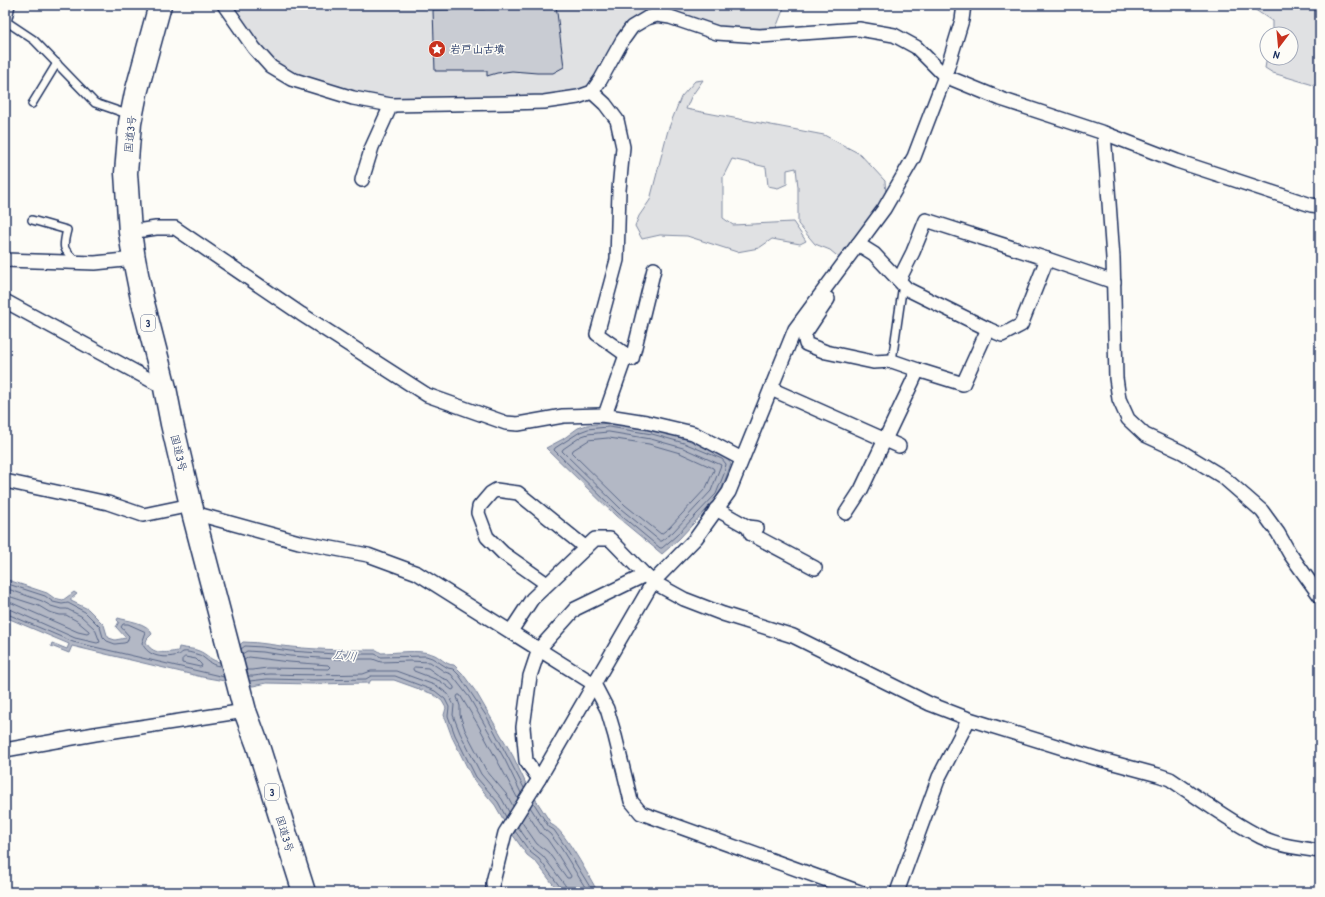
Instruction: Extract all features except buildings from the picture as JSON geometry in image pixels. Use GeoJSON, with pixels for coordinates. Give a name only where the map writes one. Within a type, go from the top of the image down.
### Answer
{"type":"FeatureCollection","features":[{"type":"Feature","properties":{"kind":"highway","name":"国道3号"},"geometry":{"type":"LineString","coordinates":[[160,5],[136,93],[132,115],[126,173],[130,232],[134,259],[142,299],[226,638],[243,701],[304,892]]}},
{"type":"Feature","properties":{"kind":"street"},"geometry":{"type":"LineString","coordinates":[[224,5],[254,48],[271,68],[291,79],[352,98],[391,106],[544,102],[578,97],[592,92],[632,27],[646,18],[657,15],[670,17],[717,33],[760,36],[859,28],[894,35],[916,47],[946,76],[1001,99],[1104,133],[1177,161],[1311,205],[1320,206]]}},
{"type":"Feature","properties":{"kind":"street"},"geometry":{"type":"LineString","coordinates":[[537,782],[526,761],[523,727],[530,676],[539,649],[576,609],[649,578],[696,538],[729,492],[796,329],[884,209],[914,157],[946,76],[962,20],[964,5]]}},
{"type":"Feature","properties":{"kind":"street"},"geometry":{"type":"LineString","coordinates":[[592,92],[605,104],[616,120],[623,147],[619,190],[616,260],[597,334],[632,359],[654,269]]}},
{"type":"Feature","properties":{"kind":"street"},"geometry":{"type":"LineString","coordinates":[[362,180],[372,147],[391,106]]}},
{"type":"Feature","properties":{"kind":"street"},"geometry":{"type":"LineString","coordinates":[[1104,133],[1114,282],[1116,378],[1118,399],[1128,419],[1145,435],[1182,452],[1223,476],[1256,507],[1278,533],[1290,554],[1320,596]]}},
{"type":"Feature","properties":{"kind":"street"},"geometry":{"type":"LineString","coordinates":[[901,282],[926,220],[1114,282]]}},
{"type":"Feature","properties":{"kind":"street"},"geometry":{"type":"LineString","coordinates":[[130,232],[156,228],[175,228],[294,310],[427,395],[506,423],[518,424],[563,416],[605,415],[646,422],[693,433],[742,459]]}},
{"type":"Feature","properties":{"kind":"street"},"geometry":{"type":"LineString","coordinates":[[858,244],[874,254],[907,289],[1002,335],[1021,325],[1047,259]]}},
{"type":"Feature","properties":{"kind":"street"},"geometry":{"type":"LineString","coordinates":[[5,260],[95,262],[134,259]]}},
{"type":"Feature","properties":{"kind":"street"},"geometry":{"type":"LineString","coordinates":[[843,264],[849,268],[804,335],[806,344],[826,352],[873,362],[892,361],[963,384],[988,329]]}},
{"type":"Feature","properties":{"kind":"street"},"geometry":{"type":"LineString","coordinates":[[5,301],[165,388]]}},
{"type":"Feature","properties":{"kind":"street"},"geometry":{"type":"LineString","coordinates":[[605,415],[626,354]]}},
{"type":"Feature","properties":{"kind":"street"},"geometry":{"type":"LineString","coordinates":[[846,513],[860,490],[918,370]]}},
{"type":"Feature","properties":{"kind":"street"},"geometry":{"type":"LineString","coordinates":[[771,389],[899,446]]}},
{"type":"Feature","properties":{"kind":"street"},"geometry":{"type":"LineString","coordinates":[[5,481],[108,503],[143,515],[193,509],[299,542],[368,555],[417,573],[594,684],[607,709],[631,801],[642,813],[860,892]]}},
{"type":"Feature","properties":{"kind":"street"},"geometry":{"type":"LineString","coordinates":[[547,584],[503,553],[487,537],[478,513],[480,507],[491,493],[496,490],[518,493],[586,548]]}},
{"type":"Feature","properties":{"kind":"street"},"geometry":{"type":"LineString","coordinates":[[716,509],[754,527],[751,534],[815,568]]}},
{"type":"Feature","properties":{"kind":"street"},"geometry":{"type":"LineString","coordinates":[[511,631],[532,599],[547,584],[596,539],[610,539],[649,578],[684,599],[723,614],[794,636],[930,704],[969,719],[1095,758],[1164,777],[1262,837],[1292,848],[1320,851]]}},
{"type":"Feature","properties":{"kind":"street"},"geometry":{"type":"LineString","coordinates":[[493,892],[493,882],[505,833],[537,782],[594,684],[649,578]]}},
{"type":"Feature","properties":{"kind":"street"},"geometry":{"type":"LineString","coordinates":[[5,750],[95,734],[243,701]]}},
{"type":"Feature","properties":{"kind":"street"},"geometry":{"type":"LineString","coordinates":[[897,892],[939,777],[969,719]]}},
{"type":"Feature","properties":{"kind":"lane"},"geometry":{"type":"LineString","coordinates":[[11,5],[7,22],[34,40],[95,103],[132,115]]}},
{"type":"Feature","properties":{"kind":"lane"},"geometry":{"type":"LineString","coordinates":[[32,104],[57,63]]}},
{"type":"Feature","properties":{"kind":"lane"},"geometry":{"type":"LineString","coordinates":[[32,220],[66,230],[63,242],[65,250],[78,262]]}},
{"type":"Feature","properties":{"kind":"lane"},"geometry":{"type":"LineString","coordinates":[[892,361],[901,282]]}},
{"type":"Feature","properties":{"kind":"shaded area","name":"岩戸山古墳"},"geometry":{"type":"Polygon","coordinates":[[[232,5],[785,5],[776,28],[728,29],[663,10],[629,23],[602,62],[589,86],[578,92],[529,99],[458,100],[393,98],[365,95],[286,70],[272,60],[232,5]]]}},
{"type":"Feature","properties":{"kind":"shaded area"},"geometry":{"type":"Polygon","coordinates":[[[1248,5],[1320,5],[1320,87],[1273,73],[1265,68],[1265,66],[1299,66],[1299,26],[1272,26],[1272,21],[1248,5]]]}},
{"type":"Feature","properties":{"kind":"shaded area"},"geometry":{"type":"Polygon","coordinates":[[[703,80],[691,97],[686,109],[824,135],[860,154],[885,181],[886,194],[879,208],[842,260],[830,250],[815,244],[798,224],[798,187],[796,168],[787,170],[787,184],[778,188],[768,186],[766,167],[732,159],[723,177],[723,218],[733,225],[793,222],[806,241],[800,244],[772,239],[759,248],[737,252],[687,236],[660,235],[642,239],[635,226],[639,216],[650,200],[668,130],[681,97],[695,81],[703,80]]]}},
{"type":"Feature","properties":{"kind":"water"},"geometry":{"type":"Polygon","coordinates":[[[609,423],[653,430],[686,439],[725,456],[731,464],[719,496],[679,539],[662,554],[616,516],[546,448],[563,439],[578,428],[587,425],[609,423]]]}},
{"type":"Feature","properties":{"kind":"water","name":"広川"},"geometry":{"type":"Polygon","coordinates":[[[5,579],[63,600],[74,592],[77,594],[71,599],[71,601],[88,609],[104,625],[109,638],[115,640],[126,638],[116,627],[119,622],[117,620],[118,618],[142,624],[150,630],[152,634],[146,642],[152,649],[160,652],[178,651],[179,647],[192,649],[202,652],[220,662],[243,642],[249,642],[313,649],[377,650],[381,653],[420,652],[435,655],[448,664],[454,665],[476,692],[513,756],[527,786],[552,825],[557,828],[570,845],[598,892],[559,892],[536,862],[527,855],[510,831],[495,805],[473,779],[452,737],[444,715],[446,708],[442,701],[433,694],[394,680],[371,680],[369,683],[267,683],[253,686],[202,677],[72,646],[69,653],[51,646],[52,643],[67,649],[69,644],[5,617],[5,579]]]}},
{"type":"Feature","properties":{"kind":"place","name":"岩戸山古墳"},"geometry":{"type":"Point","coordinates":[437,49]}}]}
